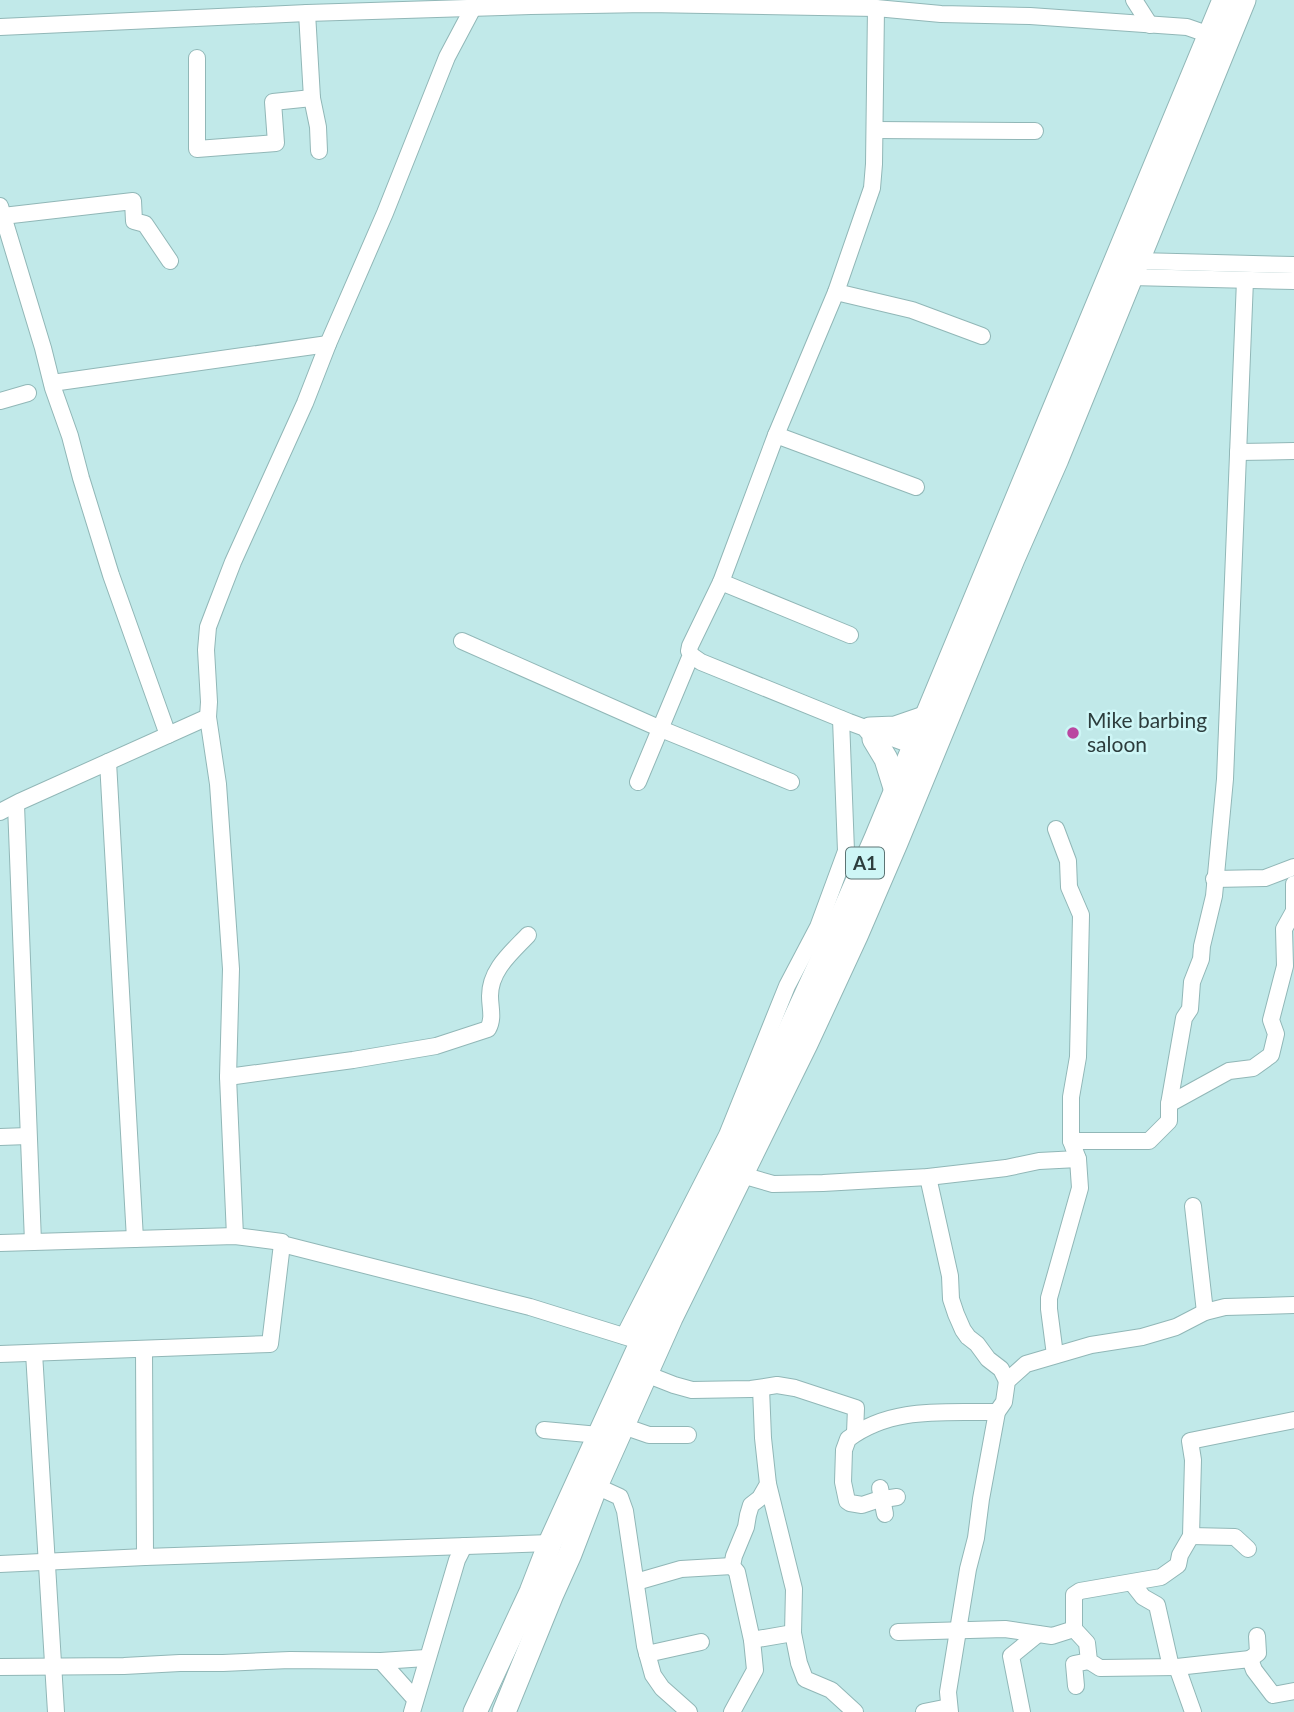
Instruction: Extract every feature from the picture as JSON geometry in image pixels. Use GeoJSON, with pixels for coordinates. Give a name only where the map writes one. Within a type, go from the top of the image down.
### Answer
{"type":"FeatureCollection","features":[{"type":"Feature","properties":{"kind":"highway","name":"A1"},"geometry":{"type":"LineString","coordinates":[[475,1712],[599,1435],[632,1339],[688,1240],[742,1134],[896,791],[921,754],[925,719],[1224,0]]}},
{"type":"Feature","properties":{"kind":"highway","name":"A1"},"geometry":{"type":"LineString","coordinates":[[504,1712],[622,1426],[671,1318],[856,936],[921,754],[1013,559],[1057,458],[1244,0]]}},
{"type":"Feature","properties":{"kind":"highway"},"geometry":{"type":"LineString","coordinates":[[859,727],[895,728],[925,719]]}},
{"type":"Feature","properties":{"kind":"highway"},"geometry":{"type":"LineString","coordinates":[[859,727],[886,759],[896,791]]}},
{"type":"Feature","properties":{"kind":"street"},"geometry":{"type":"LineString","coordinates":[[1134,0],[1150,25]]}},
{"type":"Feature","properties":{"kind":"street"},"geometry":{"type":"LineString","coordinates":[[0,27],[473,8],[526,3],[876,8],[1187,27],[1210,35]]}},
{"type":"Feature","properties":{"kind":"street"},"geometry":{"type":"LineString","coordinates":[[235,1236],[228,1077],[231,969],[218,784],[208,717],[208,627],[233,562],[305,403],[385,214],[447,57],[473,8]]}},
{"type":"Feature","properties":{"kind":"street"},"geometry":{"type":"LineString","coordinates":[[876,8],[872,188],[836,292],[776,435],[721,582],[689,651],[701,662],[921,754]]}},
{"type":"Feature","properties":{"kind":"street"},"geometry":{"type":"LineString","coordinates":[[307,13],[312,98],[318,127],[319,151]]}},
{"type":"Feature","properties":{"kind":"street"},"geometry":{"type":"LineString","coordinates":[[197,58],[197,149],[276,143],[273,102],[312,98]]}},
{"type":"Feature","properties":{"kind":"street"},"geometry":{"type":"LineString","coordinates":[[875,130],[1035,131]]}},
{"type":"Feature","properties":{"kind":"street"},"geometry":{"type":"LineString","coordinates":[[168,735],[111,575],[2,211],[133,201],[134,221],[145,225],[170,261]]}},
{"type":"Feature","properties":{"kind":"street"},"geometry":{"type":"LineString","coordinates":[[1134,269],[1294,265]]}},
{"type":"Feature","properties":{"kind":"street"},"geometry":{"type":"LineString","coordinates":[[1134,269],[1245,280],[1294,281]]}},
{"type":"Feature","properties":{"kind":"street"},"geometry":{"type":"LineString","coordinates":[[1071,1142],[1149,1142],[1169,1121],[1169,1104],[1184,1018],[1190,1009],[1192,982],[1201,959],[1214,896],[1220,839],[1225,779],[1245,280]]}},
{"type":"Feature","properties":{"kind":"street"},"geometry":{"type":"LineString","coordinates":[[836,292],[912,310],[982,336]]}},
{"type":"Feature","properties":{"kind":"street"},"geometry":{"type":"LineString","coordinates":[[52,383],[328,344]]}},
{"type":"Feature","properties":{"kind":"street"},"geometry":{"type":"LineString","coordinates":[[0,401],[28,393]]}},
{"type":"Feature","properties":{"kind":"street"},"geometry":{"type":"LineString","coordinates":[[776,435],[916,488]]}},
{"type":"Feature","properties":{"kind":"street"},"geometry":{"type":"LineString","coordinates":[[1238,452],[1294,451]]}},
{"type":"Feature","properties":{"kind":"street"},"geometry":{"type":"LineString","coordinates":[[721,582],[850,635]]}},
{"type":"Feature","properties":{"kind":"street"},"geometry":{"type":"LineString","coordinates":[[463,641],[661,729],[791,782]]}},
{"type":"Feature","properties":{"kind":"street"},"geometry":{"type":"LineString","coordinates":[[638,782],[691,655]]}},
{"type":"Feature","properties":{"kind":"street"},"geometry":{"type":"LineString","coordinates":[[0,813],[208,717]]}},
{"type":"Feature","properties":{"kind":"street"},"geometry":{"type":"LineString","coordinates":[[0,1242],[235,1236],[282,1242],[530,1307],[632,1339],[727,1135],[787,986],[817,927],[846,851],[859,727]]}},
{"type":"Feature","properties":{"kind":"street"},"geometry":{"type":"LineString","coordinates":[[108,762],[135,1239]]}},
{"type":"Feature","properties":{"kind":"street"},"geometry":{"type":"LineString","coordinates":[[16,805],[33,1242]]}},
{"type":"Feature","properties":{"kind":"street"},"geometry":{"type":"LineString","coordinates":[[1055,1355],[1049,1298],[1080,1188],[1078,1158],[1071,1142],[1071,1097],[1078,1057],[1081,915],[1069,887],[1068,861],[1056,829]]}},
{"type":"Feature","properties":{"kind":"street"},"geometry":{"type":"LineString","coordinates":[[1214,879],[1265,878],[1294,867]]}},
{"type":"Feature","properties":{"kind":"street"},"geometry":{"type":"LineString","coordinates":[[1169,1104],[1229,1071],[1253,1068],[1270,1055],[1276,1034],[1270,1020],[1285,966],[1284,929],[1294,911],[1294,884]]}},
{"type":"Feature","properties":{"kind":"street"},"geometry":{"type":"LineString","coordinates":[[228,1077],[436,1046],[488,1029],[492,1022],[491,988],[494,975],[501,963],[528,936]]}},
{"type":"Feature","properties":{"kind":"street"},"geometry":{"type":"LineString","coordinates":[[0,1137],[28,1136]]}},
{"type":"Feature","properties":{"kind":"street"},"geometry":{"type":"LineString","coordinates":[[742,1175],[773,1184],[793,1184],[928,1177],[1078,1158]]}},
{"type":"Feature","properties":{"kind":"street"},"geometry":{"type":"LineString","coordinates":[[924,1712],[950,1710],[948,1692],[968,1569],[976,1538],[997,1412],[1004,1402],[1007,1381],[1001,1369],[988,1359],[963,1330],[956,1314],[928,1177]]}},
{"type":"Feature","properties":{"kind":"street"},"geometry":{"type":"LineString","coordinates":[[1193,1206],[1205,1312]]}},
{"type":"Feature","properties":{"kind":"street"},"geometry":{"type":"LineString","coordinates":[[0,1354],[270,1344],[282,1244]]}},
{"type":"Feature","properties":{"kind":"street"},"geometry":{"type":"LineString","coordinates":[[1007,1381],[1026,1364],[1091,1345],[1176,1327],[1205,1312],[1225,1307],[1294,1305]]}},
{"type":"Feature","properties":{"kind":"street"},"geometry":{"type":"LineString","coordinates":[[144,1349],[145,1557]]}},
{"type":"Feature","properties":{"kind":"street"},"geometry":{"type":"LineString","coordinates":[[34,1353],[56,1712]]}},
{"type":"Feature","properties":{"kind":"street"},"geometry":{"type":"LineString","coordinates":[[646,1374],[692,1390],[777,1385],[795,1388],[856,1408],[855,1433]]}},
{"type":"Feature","properties":{"kind":"street"},"geometry":{"type":"LineString","coordinates":[[761,1388],[768,1484],[794,1589],[793,1633],[799,1663],[805,1679],[831,1690],[855,1712]]}},
{"type":"Feature","properties":{"kind":"street"},"geometry":{"type":"LineString","coordinates":[[886,1500],[862,1505],[847,1501],[843,1482],[844,1450],[848,1439],[855,1433],[894,1416],[997,1412]]}},
{"type":"Feature","properties":{"kind":"street"},"geometry":{"type":"LineString","coordinates":[[1089,1661],[1087,1643],[1074,1629],[1074,1595],[1080,1591],[1161,1577],[1178,1565],[1180,1555],[1191,1536],[1193,1460],[1190,1441],[1294,1420]]}},
{"type":"Feature","properties":{"kind":"street"},"geometry":{"type":"LineString","coordinates":[[622,1426],[649,1435],[688,1435]]}},
{"type":"Feature","properties":{"kind":"street"},"geometry":{"type":"LineString","coordinates":[[544,1430],[599,1435]]}},
{"type":"Feature","properties":{"kind":"street"},"geometry":{"type":"LineString","coordinates":[[732,1566],[751,1505],[760,1498],[768,1484]]}},
{"type":"Feature","properties":{"kind":"street"},"geometry":{"type":"LineString","coordinates":[[596,1486],[620,1497],[625,1511],[647,1654],[653,1675],[662,1688],[689,1712]]}},
{"type":"Feature","properties":{"kind":"street"},"geometry":{"type":"LineString","coordinates":[[1191,1536],[1235,1537],[1248,1549]]}},
{"type":"Feature","properties":{"kind":"street"},"geometry":{"type":"LineString","coordinates":[[0,1564],[550,1543]]}},
{"type":"Feature","properties":{"kind":"street"},"geometry":{"type":"LineString","coordinates":[[413,1706],[457,1560],[464,1546]]}},
{"type":"Feature","properties":{"kind":"street"},"geometry":{"type":"LineString","coordinates":[[636,1582],[681,1569],[732,1566]]}},
{"type":"Feature","properties":{"kind":"street"},"geometry":{"type":"LineString","coordinates":[[732,1566],[737,1572],[752,1640],[755,1670],[732,1712]]}},
{"type":"Feature","properties":{"kind":"street"},"geometry":{"type":"LineString","coordinates":[[1132,1583],[1143,1597],[1157,1605],[1174,1667],[1193,1712]]}},
{"type":"Feature","properties":{"kind":"street"},"geometry":{"type":"LineString","coordinates":[[898,1632],[1005,1629],[1052,1636],[1074,1629]]}},
{"type":"Feature","properties":{"kind":"street"},"geometry":{"type":"LineString","coordinates":[[752,1640],[793,1633]]}},
{"type":"Feature","properties":{"kind":"street"},"geometry":{"type":"LineString","coordinates":[[1022,1712],[1011,1656],[1038,1634]]}},
{"type":"Feature","properties":{"kind":"street"},"geometry":{"type":"LineString","coordinates":[[1076,1686],[1074,1664],[1089,1661],[1100,1668],[1174,1667],[1250,1659],[1258,1653],[1257,1636]]}},
{"type":"Feature","properties":{"kind":"street"},"geometry":{"type":"LineString","coordinates":[[647,1654],[701,1642]]}},
{"type":"Feature","properties":{"kind":"street"},"geometry":{"type":"LineString","coordinates":[[0,1667],[426,1658]]}},
{"type":"Feature","properties":{"kind":"street"},"geometry":{"type":"LineString","coordinates":[[1250,1659],[1254,1670],[1273,1695],[1294,1691]]}},
{"type":"Feature","properties":{"kind":"street"},"geometry":{"type":"LineString","coordinates":[[381,1661],[413,1706]]}},
{"type":"Feature","properties":{"kind":"place","name":"Mike barbing saloon"},"geometry":{"type":"Point","coordinates":[1073,733]}}]}
